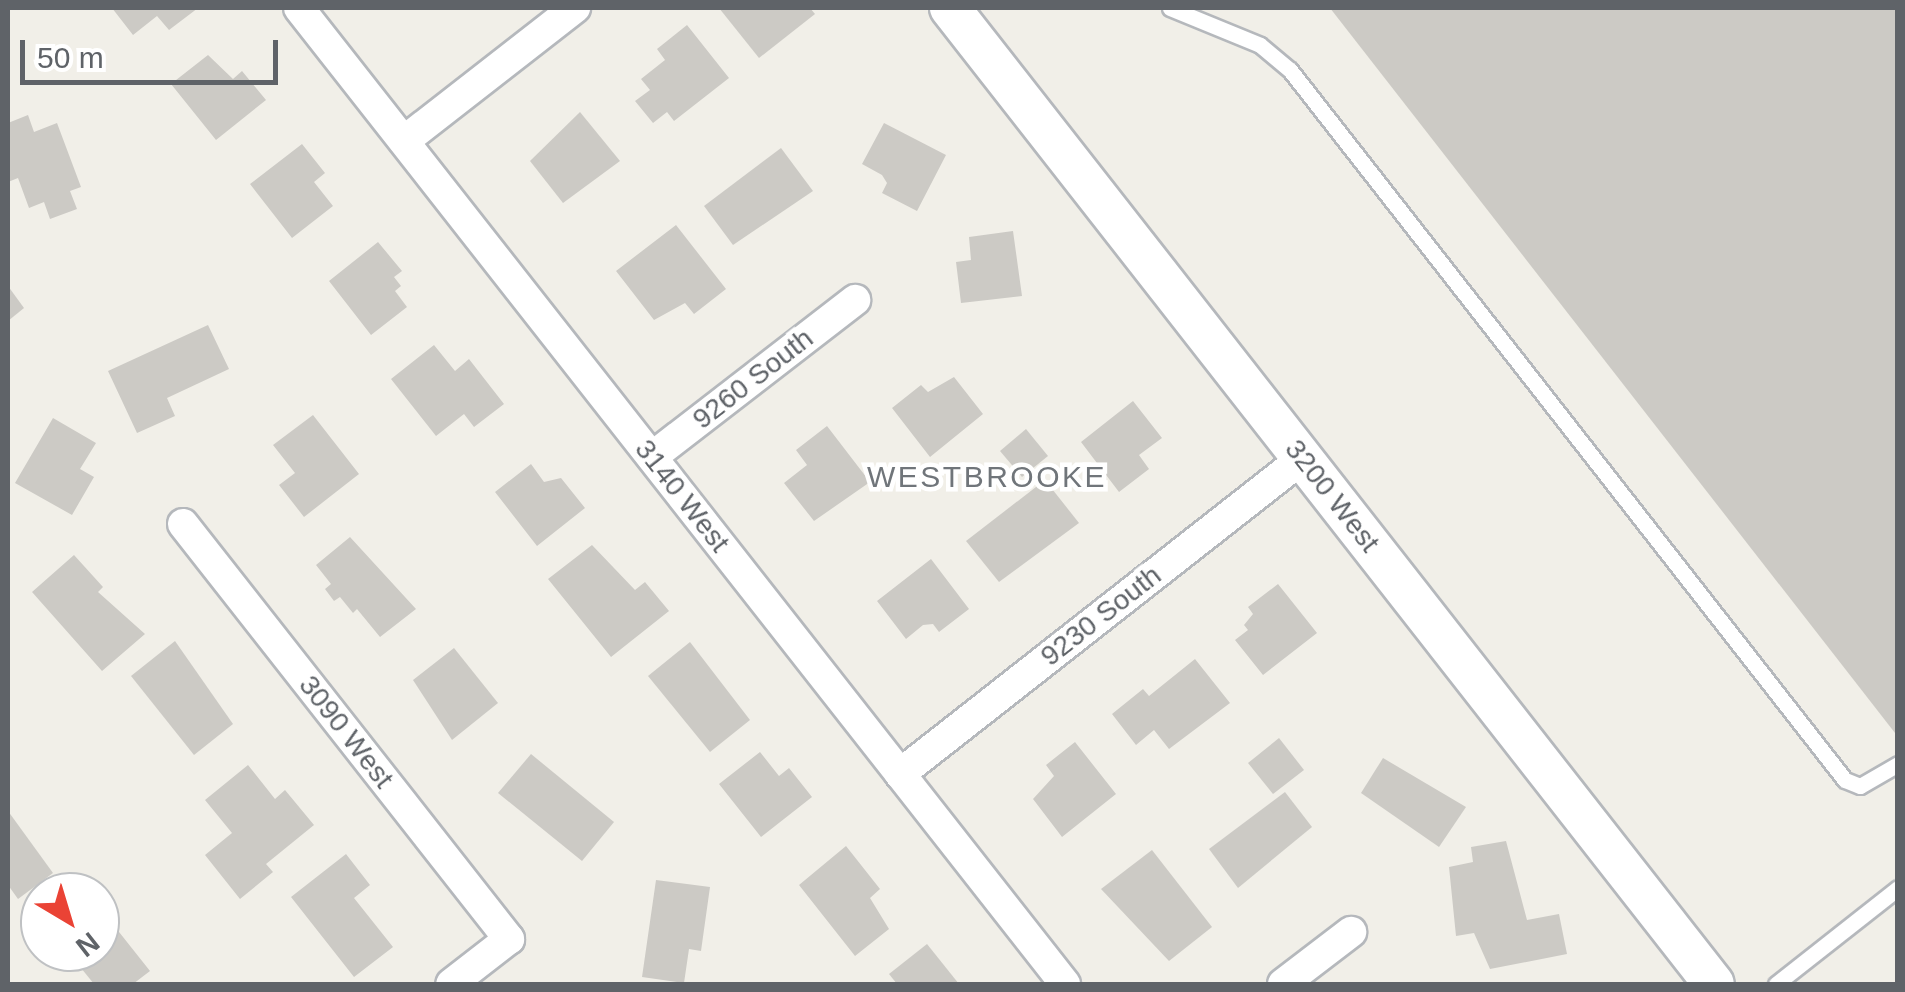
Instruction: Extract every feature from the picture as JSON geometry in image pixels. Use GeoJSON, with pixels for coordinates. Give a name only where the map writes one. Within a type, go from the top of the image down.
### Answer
{"type":"FeatureCollection","features":[{"type":"Feature","properties":{"kind":"street","name":"3140 West"},"geometry":{"type":"LineString","coordinates":[[299,8],[1064,984]]}},
{"type":"Feature","properties":{"kind":"street"},"geometry":{"type":"LineString","coordinates":[[404,142],[576,8]]}},
{"type":"Feature","properties":{"kind":"street","name":"3200 West"},"geometry":{"type":"LineString","coordinates":[[950,8],[1714,984]]}},
{"type":"Feature","properties":{"kind":"street","name":"9260 South"},"geometry":{"type":"LineString","coordinates":[[652,457],[854,300]]}},
{"type":"Feature","properties":{"kind":"street","name":"9230 South"},"geometry":{"type":"LineString","coordinates":[[900,774],[1303,458]]}},
{"type":"Feature","properties":{"kind":"street","name":"3090 West"},"geometry":{"type":"LineString","coordinates":[[183,524],[509,939],[451,984]]}},
{"type":"Feature","properties":{"kind":"street"},"geometry":{"type":"LineString","coordinates":[[1283,984],[1351,932]]}},
{"type":"Feature","properties":{"kind":"lane"},"geometry":{"type":"LineString","coordinates":[[1170,8],[1260,45],[1290,70],[1845,780],[1860,786],[1898,764]]}},
{"type":"Feature","properties":{"kind":"lane"},"geometry":{"type":"LineString","coordinates":[[1776,984],[1897,888]]}},
{"type":"Feature","properties":{"kind":"building"},"geometry":{"type":"Polygon","coordinates":[[[112,8],[198,8],[169,30],[157,16],[133,35],[112,8]]]}},
{"type":"Feature","properties":{"kind":"building"},"geometry":{"type":"Polygon","coordinates":[[[719,8],[810,8],[815,14],[759,58],[719,8]]]}},
{"type":"Feature","properties":{"kind":"building"},"geometry":{"type":"Polygon","coordinates":[[[1330,8],[1898,8],[1898,731],[1895,733],[1330,8]]]}},
{"type":"Feature","properties":{"kind":"building"},"geometry":{"type":"Polygon","coordinates":[[[687,25],[729,78],[674,121],[667,112],[653,123],[635,101],[650,90],[641,79],[665,60],[657,49],[687,25]]]}},
{"type":"Feature","properties":{"kind":"building"},"geometry":{"type":"Polygon","coordinates":[[[208,55],[233,79],[242,71],[266,100],[216,140],[171,84],[208,55]]]}},
{"type":"Feature","properties":{"kind":"building"},"geometry":{"type":"Polygon","coordinates":[[[580,112],[620,161],[563,203],[530,161],[580,112]]]}},
{"type":"Feature","properties":{"kind":"building"},"geometry":{"type":"Polygon","coordinates":[[[28,115],[34,132],[57,123],[81,187],[70,191],[77,209],[50,219],[44,202],[29,208],[18,178],[8,182],[8,123],[28,115]]]}},
{"type":"Feature","properties":{"kind":"building"},"geometry":{"type":"Polygon","coordinates":[[[884,123],[946,155],[917,211],[882,193],[887,183],[882,175],[862,164],[884,123]]]}},
{"type":"Feature","properties":{"kind":"building"},"geometry":{"type":"Polygon","coordinates":[[[302,144],[325,173],[314,182],[333,206],[292,238],[250,184],[302,144]]]}},
{"type":"Feature","properties":{"kind":"building"},"geometry":{"type":"Polygon","coordinates":[[[781,148],[813,191],[733,245],[704,206],[781,148]]]}},
{"type":"Feature","properties":{"kind":"building"},"geometry":{"type":"Polygon","coordinates":[[[676,225],[726,289],[694,314],[685,303],[654,320],[616,271],[676,225]]]}},
{"type":"Feature","properties":{"kind":"building"},"geometry":{"type":"Polygon","coordinates":[[[1013,231],[1022,296],[961,303],[956,262],[971,260],[969,237],[1013,231]]]}},
{"type":"Feature","properties":{"kind":"building"},"geometry":{"type":"Polygon","coordinates":[[[378,242],[402,271],[394,277],[401,286],[395,291],[407,307],[371,335],[329,281],[378,242]]]}},
{"type":"Feature","properties":{"kind":"building"},"geometry":{"type":"Polygon","coordinates":[[[8,286],[24,308],[8,321],[8,286]]]}},
{"type":"Feature","properties":{"kind":"building"},"geometry":{"type":"Polygon","coordinates":[[[208,325],[229,369],[167,398],[175,416],[137,433],[108,371],[208,325]]]}},
{"type":"Feature","properties":{"kind":"building"},"geometry":{"type":"Polygon","coordinates":[[[434,345],[455,371],[469,359],[504,404],[474,427],[464,414],[436,436],[391,379],[434,345]]]}},
{"type":"Feature","properties":{"kind":"building"},"geometry":{"type":"Polygon","coordinates":[[[954,377],[983,414],[930,457],[892,408],[921,385],[928,392],[954,377]]]}},
{"type":"Feature","properties":{"kind":"building"},"geometry":{"type":"Polygon","coordinates":[[[1133,401],[1162,438],[1139,455],[1149,469],[1119,492],[1081,442],[1133,401]]]}},
{"type":"Feature","properties":{"kind":"building"},"geometry":{"type":"Polygon","coordinates":[[[313,415],[359,474],[304,517],[279,485],[295,473],[273,445],[313,415]]]}},
{"type":"Feature","properties":{"kind":"building"},"geometry":{"type":"Polygon","coordinates":[[[53,418],[96,443],[80,469],[94,477],[72,515],[15,483],[53,418]]]}},
{"type":"Feature","properties":{"kind":"building"},"geometry":{"type":"Polygon","coordinates":[[[827,426],[870,482],[814,521],[784,483],[807,465],[796,450],[827,426]]]}},
{"type":"Feature","properties":{"kind":"building"},"geometry":{"type":"Polygon","coordinates":[[[1026,429],[1048,456],[1022,477],[1000,451],[1026,429]]]}},
{"type":"Feature","properties":{"kind":"building"},"geometry":{"type":"Polygon","coordinates":[[[531,464],[544,482],[561,478],[585,508],[537,546],[495,492],[531,464]]]}},
{"type":"Feature","properties":{"kind":"building"},"geometry":{"type":"Polygon","coordinates":[[[1045,480],[1079,523],[999,582],[966,541],[1045,480]]]}},
{"type":"Feature","properties":{"kind":"building"},"geometry":{"type":"Polygon","coordinates":[[[350,537],[416,609],[380,637],[357,609],[353,613],[340,597],[334,601],[325,589],[331,584],[316,565],[350,537]]]}},
{"type":"Feature","properties":{"kind":"building"},"geometry":{"type":"Polygon","coordinates":[[[592,545],[635,590],[645,582],[669,611],[611,657],[548,579],[592,545]]]}},
{"type":"Feature","properties":{"kind":"building"},"geometry":{"type":"Polygon","coordinates":[[[74,555],[103,587],[98,592],[145,634],[102,671],[32,592],[74,555]]]}},
{"type":"Feature","properties":{"kind":"building"},"geometry":{"type":"Polygon","coordinates":[[[931,559],[969,609],[939,632],[933,624],[923,625],[906,639],[877,601],[931,559]]]}},
{"type":"Feature","properties":{"kind":"building"},"geometry":{"type":"Polygon","coordinates":[[[1278,584],[1317,633],[1263,675],[1235,640],[1248,630],[1244,625],[1253,614],[1248,607],[1278,584]]]}},
{"type":"Feature","properties":{"kind":"building"},"geometry":{"type":"Polygon","coordinates":[[[175,641],[233,724],[194,755],[131,676],[175,641]]]}},
{"type":"Feature","properties":{"kind":"building"},"geometry":{"type":"Polygon","coordinates":[[[690,642],[750,720],[710,752],[648,676],[690,642]]]}},
{"type":"Feature","properties":{"kind":"building"},"geometry":{"type":"Polygon","coordinates":[[[454,648],[498,703],[452,740],[413,680],[454,648]]]}},
{"type":"Feature","properties":{"kind":"building"},"geometry":{"type":"Polygon","coordinates":[[[1195,659],[1230,703],[1169,749],[1154,730],[1136,745],[1112,714],[1143,689],[1149,696],[1195,659]]]}},
{"type":"Feature","properties":{"kind":"building"},"geometry":{"type":"Polygon","coordinates":[[[1279,738],[1304,770],[1273,794],[1248,763],[1279,738]]]}},
{"type":"Feature","properties":{"kind":"building"},"geometry":{"type":"Polygon","coordinates":[[[1075,742],[1116,794],[1062,837],[1033,799],[1054,776],[1046,765],[1075,742]]]}},
{"type":"Feature","properties":{"kind":"building"},"geometry":{"type":"Polygon","coordinates":[[[760,752],[779,776],[789,768],[812,797],[761,837],[719,784],[760,752]]]}},
{"type":"Feature","properties":{"kind":"building"},"geometry":{"type":"Polygon","coordinates":[[[531,754],[614,822],[582,861],[498,793],[531,754]]]}},
{"type":"Feature","properties":{"kind":"building"},"geometry":{"type":"Polygon","coordinates":[[[1383,758],[1466,807],[1439,847],[1361,793],[1383,758]]]}},
{"type":"Feature","properties":{"kind":"building"},"geometry":{"type":"Polygon","coordinates":[[[248,765],[275,799],[285,790],[314,825],[266,864],[273,872],[240,899],[205,855],[232,833],[205,800],[248,765]]]}},
{"type":"Feature","properties":{"kind":"building"},"geometry":{"type":"Polygon","coordinates":[[[1285,792],[1312,827],[1238,888],[1209,849],[1285,792]]]}},
{"type":"Feature","properties":{"kind":"building"},"geometry":{"type":"Polygon","coordinates":[[[8,811],[52,872],[20,872],[18,899],[8,885],[8,811]]]}},
{"type":"Feature","properties":{"kind":"building"},"geometry":{"type":"Polygon","coordinates":[[[1506,841],[1527,920],[1559,914],[1567,954],[1490,969],[1474,933],[1456,936],[1449,867],[1473,862],[1471,847],[1506,841]]]}},
{"type":"Feature","properties":{"kind":"building"},"geometry":{"type":"Polygon","coordinates":[[[846,846],[880,889],[870,898],[889,929],[855,956],[799,885],[846,846]]]}},
{"type":"Feature","properties":{"kind":"building"},"geometry":{"type":"Polygon","coordinates":[[[1152,850],[1212,927],[1169,961],[1101,889],[1152,850]]]}},
{"type":"Feature","properties":{"kind":"building"},"geometry":{"type":"Polygon","coordinates":[[[346,854],[370,885],[354,898],[393,947],[354,977],[291,897],[346,854]]]}},
{"type":"Feature","properties":{"kind":"building"},"geometry":{"type":"Polygon","coordinates":[[[656,880],[710,887],[701,951],[689,949],[684,983],[642,977],[656,880]]]}},
{"type":"Feature","properties":{"kind":"building"},"geometry":{"type":"Polygon","coordinates":[[[120,933],[150,971],[133,984],[94,984],[84,972],[120,972],[120,933]]]}},
{"type":"Feature","properties":{"kind":"building"},"geometry":{"type":"Polygon","coordinates":[[[927,944],[959,984],[897,984],[889,974],[927,944]]]}},
{"type":"Feature","properties":{"kind":"district","name":"WESTBROOKE"},"geometry":{"type":"Point","coordinates":[987,477]}}]}
